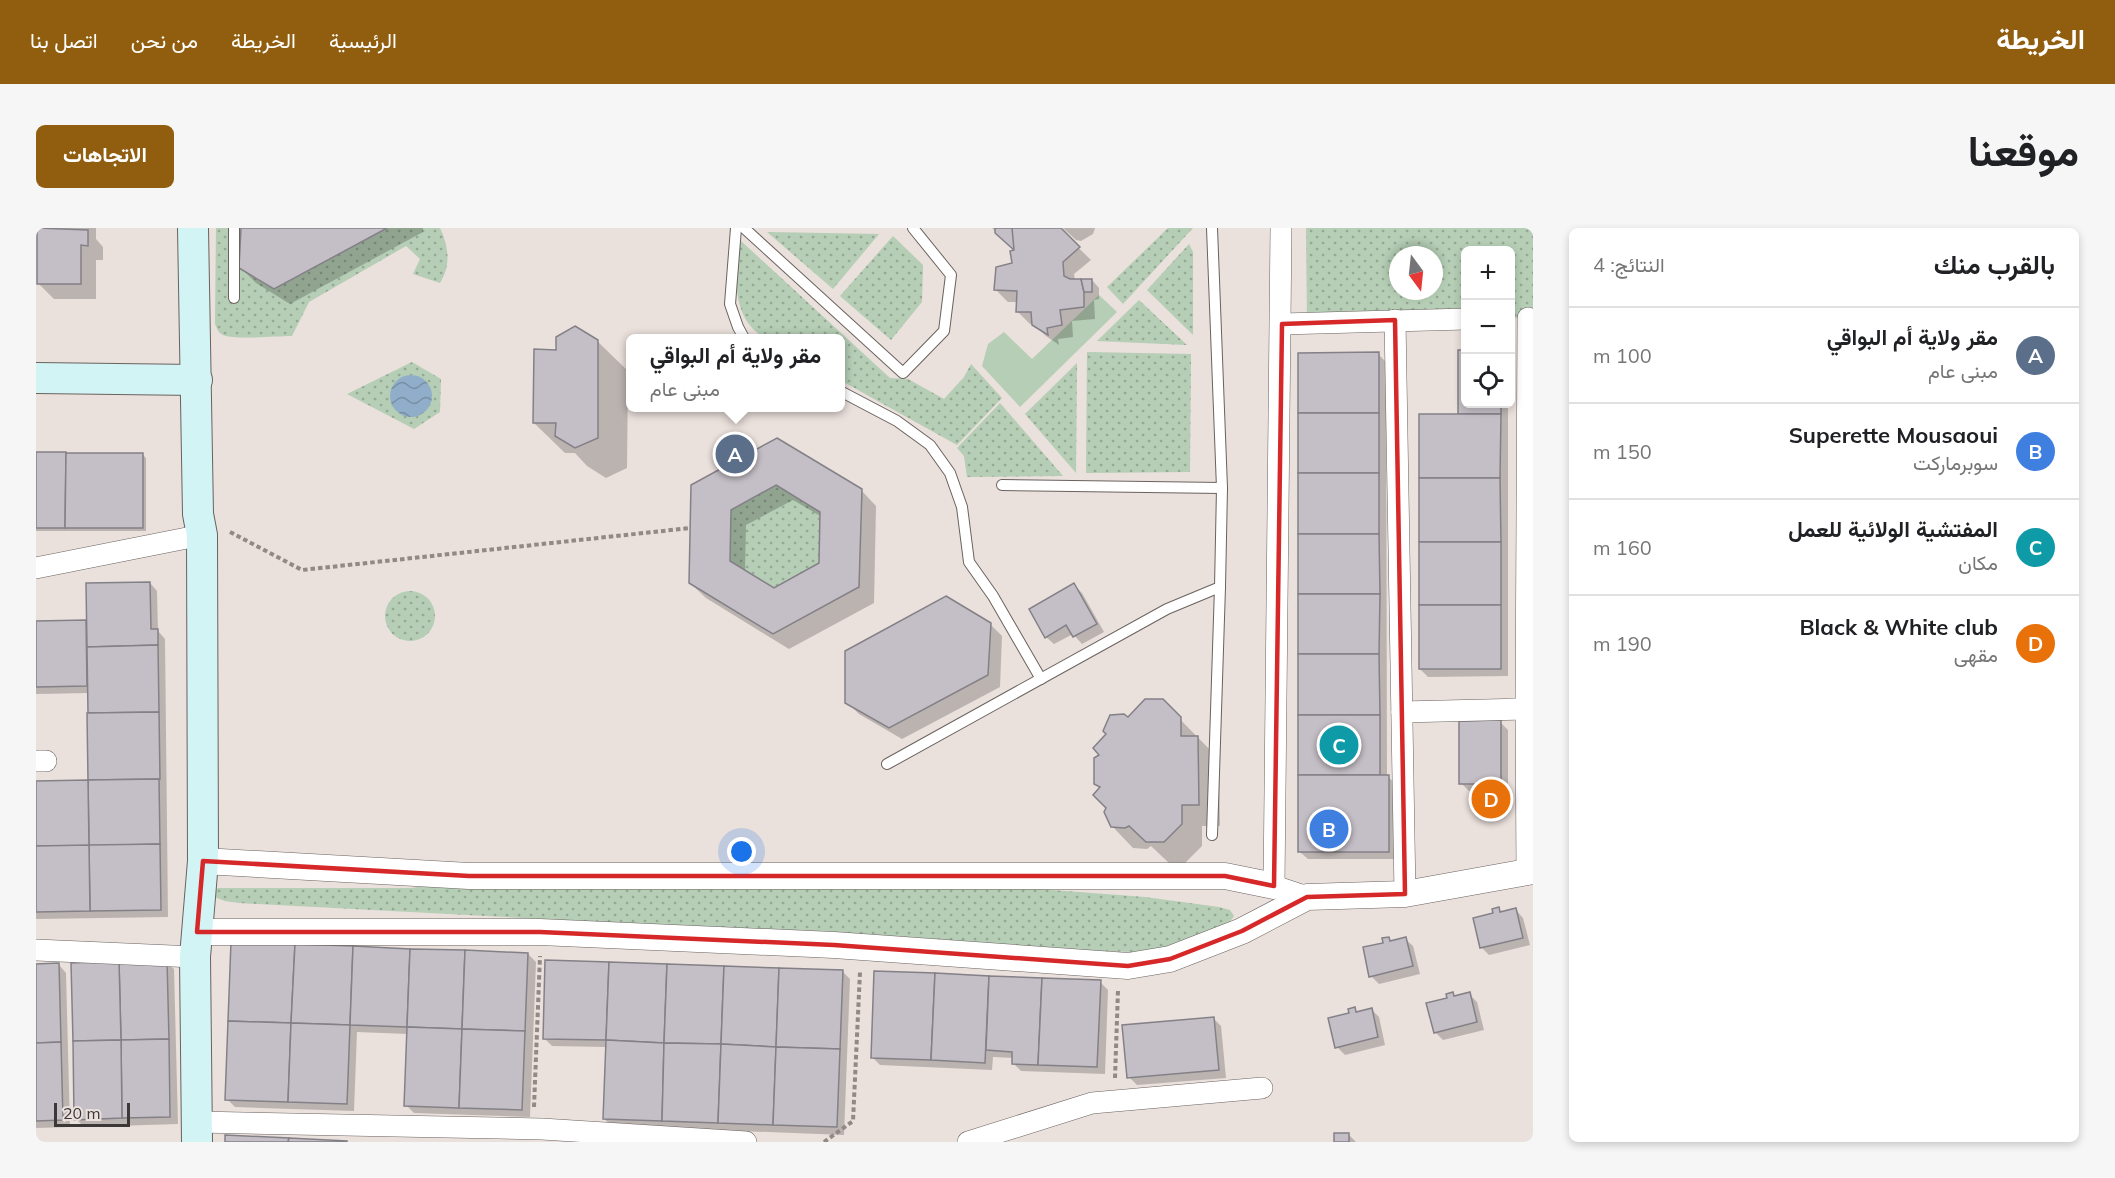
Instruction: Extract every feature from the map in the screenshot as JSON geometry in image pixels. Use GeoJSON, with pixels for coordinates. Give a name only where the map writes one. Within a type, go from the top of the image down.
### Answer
{"type":"FeatureCollection","features":[{"type":"Feature","properties":{"kind":"main road"},"geometry":{"type":"LineString","coordinates":[[193,228],[200,525],[203,861],[196,945],[197,1132]]}},
{"type":"Feature","properties":{"kind":"main road"},"geometry":{"type":"LineString","coordinates":[[36,378],[197,380]]}},
{"type":"Feature","properties":{"kind":"street"},"geometry":{"type":"LineString","coordinates":[[1274,886],[1282,324],[1281,228]]}},
{"type":"Feature","properties":{"kind":"street"},"geometry":{"type":"LineString","coordinates":[[203,861],[469,876],[1225,876],[1274,886],[1307,897],[1405,894],[1530,872],[1526,709],[1524,318]]}},
{"type":"Feature","properties":{"kind":"street"},"geometry":{"type":"LineString","coordinates":[[1282,324],[1461,319]]}},
{"type":"Feature","properties":{"kind":"street"},"geometry":{"type":"LineString","coordinates":[[1395,320],[1405,894]]}},
{"type":"Feature","properties":{"kind":"street"},"geometry":{"type":"LineString","coordinates":[[36,568],[200,525]]}},
{"type":"Feature","properties":{"kind":"street"},"geometry":{"type":"LineString","coordinates":[[1402,712],[1526,709]]}},
{"type":"Feature","properties":{"kind":"street"},"geometry":{"type":"LineString","coordinates":[[36,950],[540,932],[861,947],[1128,966],[1170,959],[1242,931],[1307,897]]}},
{"type":"Feature","properties":{"kind":"street"},"geometry":{"type":"LineString","coordinates":[[968,1142],[1092,1103],[1262,1088]]}},
{"type":"Feature","properties":{"kind":"street"},"geometry":{"type":"LineString","coordinates":[[197,1132],[539,1133],[746,1142]]}},
{"type":"Feature","properties":{"kind":"lane"},"geometry":{"type":"LineString","coordinates":[[234,228],[234,298]]}},
{"type":"Feature","properties":{"kind":"lane"},"geometry":{"type":"LineString","coordinates":[[736,228],[730,304],[742,334]]}},
{"type":"Feature","properties":{"kind":"lane"},"geometry":{"type":"LineString","coordinates":[[744,228],[903,373],[944,331],[951,274],[914,228]]}},
{"type":"Feature","properties":{"kind":"lane"},"geometry":{"type":"LineString","coordinates":[[1212,228],[1222,488],[1212,835]]}},
{"type":"Feature","properties":{"kind":"lane"},"geometry":{"type":"LineString","coordinates":[[845,394],[897,422],[930,444],[950,473],[962,507],[969,562],[993,596],[1041,679]]}},
{"type":"Feature","properties":{"kind":"lane"},"geometry":{"type":"LineString","coordinates":[[1002,485],[1222,488]]}},
{"type":"Feature","properties":{"kind":"lane"},"geometry":{"type":"LineString","coordinates":[[887,764],[1167,609],[1220,587]]}},
{"type":"Feature","properties":{"kind":"path"},"geometry":{"type":"LineString","coordinates":[[200,525],[302,570],[690,528]]}},
{"type":"Feature","properties":{"kind":"path"},"geometry":{"type":"LineString","coordinates":[[539,1133],[540,932]]}},
{"type":"Feature","properties":{"kind":"path"},"geometry":{"type":"LineString","coordinates":[[825,1142],[853,1121],[861,947]]}},
{"type":"Feature","properties":{"kind":"path"},"geometry":{"type":"LineString","coordinates":[[1115,1100],[1119,966]]}},
{"type":"Feature","properties":{"kind":"highlighted area"},"geometry":{"type":"Polygon","coordinates":[[[1395,320],[1405,894],[1307,897],[1242,931],[1170,959],[1128,966],[834,945],[540,932],[197,932],[203,861],[469,876],[1225,876],[1274,886],[1282,324],[1395,320]]]}},
{"type":"Feature","properties":{"kind":"green space"},"geometry":{"type":"Polygon","coordinates":[[[216,228],[241,228],[239,268],[274,289],[387,228],[440,228],[448,256],[444,276],[440,283],[413,274],[420,259],[406,246],[309,302],[292,336],[247,338],[229,336],[220,333],[215,324],[216,228]]]}},
{"type":"Feature","properties":{"kind":"green space"},"geometry":{"type":"Polygon","coordinates":[[[1168,228],[1193,228],[1123,304],[1107,287],[1168,228]]]}},
{"type":"Feature","properties":{"kind":"green space"},"geometry":{"type":"Polygon","coordinates":[[[1306,228],[1533,228],[1533,312],[1528,318],[1515,318],[1515,246],[1461,246],[1461,319],[1307,323],[1306,228]]]}},
{"type":"Feature","properties":{"kind":"green space"},"geometry":{"type":"Polygon","coordinates":[[[767,232],[879,234],[833,289],[767,232]]]}},
{"type":"Feature","properties":{"kind":"green space"},"geometry":{"type":"Polygon","coordinates":[[[893,236],[923,265],[922,302],[891,340],[840,296],[893,236]]]}},
{"type":"Feature","properties":{"kind":"green space"},"geometry":{"type":"Polygon","coordinates":[[[741,241],[842,334],[760,334],[746,319],[741,308],[737,267],[741,241]]]}},
{"type":"Feature","properties":{"kind":"green space"},"geometry":{"type":"Polygon","coordinates":[[[1189,244],[1193,252],[1193,335],[1147,290],[1189,244]]]}},
{"type":"Feature","properties":{"kind":"green space"},"geometry":{"type":"Polygon","coordinates":[[[1099,295],[1117,312],[1020,407],[982,366],[988,344],[1004,332],[1032,359],[1099,295]]]}},
{"type":"Feature","properties":{"kind":"green space"},"geometry":{"type":"Polygon","coordinates":[[[1139,300],[1187,345],[1097,341],[1139,300]]]}},
{"type":"Feature","properties":{"kind":"green space"},"geometry":{"type":"Polygon","coordinates":[[[845,337],[890,378],[908,379],[944,399],[964,377],[971,364],[1002,398],[957,445],[845,383],[845,337]]]}},
{"type":"Feature","properties":{"kind":"green space"},"geometry":{"type":"Polygon","coordinates":[[[1087,352],[1191,354],[1190,472],[1086,473],[1087,352]]]}},
{"type":"Feature","properties":{"kind":"green space"},"geometry":{"type":"Polygon","coordinates":[[[412,362],[441,379],[440,412],[414,429],[347,394],[412,362]]]}},
{"type":"Feature","properties":{"kind":"green space"},"geometry":{"type":"Polygon","coordinates":[[[1077,363],[1076,473],[1025,414],[1077,363]]]}},
{"type":"Feature","properties":{"kind":"green space"},"geometry":{"type":"Polygon","coordinates":[[[1000,403],[1063,476],[967,477],[964,456],[957,448],[1000,403]]]}},
{"type":"Feature","properties":{"kind":"green space"},"geometry":{"type":"Polygon","coordinates":[[[776,485],[820,512],[819,563],[774,588],[730,561],[731,510],[776,485]]]}},
{"type":"Feature","properties":{"kind":"green space"},"geometry":{"type":"Polygon","coordinates":[[[410,591],[424,595],[431,602],[435,616],[431,630],[424,637],[410,641],[396,637],[389,630],[385,616],[389,602],[396,595],[410,591]]]}},
{"type":"Feature","properties":{"kind":"green space"},"geometry":{"type":"Polygon","coordinates":[[[433,884],[985,885],[1145,897],[1219,907],[1230,910],[1234,916],[1229,923],[1159,950],[1075,951],[886,937],[239,903],[214,897],[213,891],[218,888],[412,888],[433,884]]]}},
{"type":"Feature","properties":{"kind":"water"},"geometry":{"type":"Polygon","coordinates":[[[411,375],[426,381],[432,396],[426,411],[411,417],[396,411],[390,396],[396,381],[411,375]]]}},
{"type":"Feature","properties":{"kind":"building"},"geometry":{"type":"Polygon","coordinates":[[[37,228],[88,230],[88,246],[81,245],[81,284],[37,284],[37,228]]]}},
{"type":"Feature","properties":{"kind":"building"},"geometry":{"type":"Polygon","coordinates":[[[241,228],[387,228],[274,289],[239,268],[241,228]]]}},
{"type":"Feature","properties":{"kind":"building"},"geometry":{"type":"Polygon","coordinates":[[[995,228],[1032,228],[1032,233],[1014,250],[995,233],[995,228]]]}},
{"type":"Feature","properties":{"kind":"building"},"geometry":{"type":"Polygon","coordinates":[[[1012,228],[1061,228],[1080,247],[1063,262],[1064,276],[1070,279],[1081,279],[1084,307],[1060,310],[1062,325],[1047,328],[1048,335],[1032,325],[1031,312],[1016,312],[1017,291],[994,290],[996,267],[1012,263],[1010,251],[1014,250],[1012,228]]]}},
{"type":"Feature","properties":{"kind":"building"},"geometry":{"type":"Polygon","coordinates":[[[1081,279],[1092,279],[1092,292],[1084,292],[1081,279]]]}},
{"type":"Feature","properties":{"kind":"building"},"geometry":{"type":"Polygon","coordinates":[[[575,326],[598,340],[598,438],[575,448],[555,436],[556,423],[533,423],[534,349],[556,350],[556,337],[575,326]]]}},
{"type":"Feature","properties":{"kind":"building"},"geometry":{"type":"Polygon","coordinates":[[[1458,350],[1461,350],[1461,408],[1501,408],[1501,414],[1458,414],[1458,350]]]}},
{"type":"Feature","properties":{"kind":"building"},"geometry":{"type":"Polygon","coordinates":[[[1379,352],[1379,413],[1298,413],[1298,353],[1379,352]]]}},
{"type":"Feature","properties":{"kind":"building"},"geometry":{"type":"Polygon","coordinates":[[[1298,413],[1379,413],[1379,473],[1298,473],[1298,413]]]}},
{"type":"Feature","properties":{"kind":"building"},"geometry":{"type":"Polygon","coordinates":[[[1419,414],[1501,414],[1500,478],[1419,478],[1419,414]]]}},
{"type":"Feature","properties":{"kind":"building"},"geometry":{"type":"Polygon","coordinates":[[[777,438],[862,489],[859,587],[773,634],[689,583],[691,485],[777,438]],[[776,485],[731,510],[730,561],[774,588],[819,563],[820,512],[776,485]]]}},
{"type":"Feature","properties":{"kind":"building"},"geometry":{"type":"Polygon","coordinates":[[[36,452],[66,452],[65,528],[36,528],[36,452]]]}},
{"type":"Feature","properties":{"kind":"building"},"geometry":{"type":"Polygon","coordinates":[[[66,453],[143,453],[143,528],[65,528],[66,453]]]}},
{"type":"Feature","properties":{"kind":"building"},"geometry":{"type":"Polygon","coordinates":[[[1298,473],[1379,473],[1379,534],[1298,534],[1298,473]]]}},
{"type":"Feature","properties":{"kind":"building"},"geometry":{"type":"Polygon","coordinates":[[[1419,478],[1500,478],[1501,542],[1419,542],[1419,478]]]}},
{"type":"Feature","properties":{"kind":"building"},"geometry":{"type":"Polygon","coordinates":[[[1298,534],[1379,534],[1380,594],[1298,594],[1298,534]]]}},
{"type":"Feature","properties":{"kind":"building"},"geometry":{"type":"Polygon","coordinates":[[[1419,542],[1501,542],[1501,605],[1419,605],[1419,542]]]}},
{"type":"Feature","properties":{"kind":"building"},"geometry":{"type":"Polygon","coordinates":[[[150,582],[151,629],[158,629],[158,645],[87,647],[86,583],[150,582]]]}},
{"type":"Feature","properties":{"kind":"building"},"geometry":{"type":"Polygon","coordinates":[[[1074,583],[1097,624],[1073,637],[1066,625],[1045,638],[1029,609],[1074,583]]]}},
{"type":"Feature","properties":{"kind":"building"},"geometry":{"type":"Polygon","coordinates":[[[1298,594],[1380,594],[1379,654],[1298,654],[1298,594]]]}},
{"type":"Feature","properties":{"kind":"building"},"geometry":{"type":"Polygon","coordinates":[[[946,596],[991,623],[988,675],[889,728],[845,703],[845,651],[946,596]]]}},
{"type":"Feature","properties":{"kind":"building"},"geometry":{"type":"Polygon","coordinates":[[[1419,605],[1501,605],[1501,669],[1419,669],[1419,605]]]}},
{"type":"Feature","properties":{"kind":"building"},"geometry":{"type":"Polygon","coordinates":[[[86,620],[87,686],[36,687],[36,621],[86,620]]]}},
{"type":"Feature","properties":{"kind":"building"},"geometry":{"type":"Polygon","coordinates":[[[158,645],[159,712],[88,713],[87,647],[158,645]]]}},
{"type":"Feature","properties":{"kind":"building"},"geometry":{"type":"Polygon","coordinates":[[[1298,654],[1379,654],[1380,715],[1298,715],[1298,654]]]}},
{"type":"Feature","properties":{"kind":"building"},"geometry":{"type":"Polygon","coordinates":[[[1145,699],[1163,699],[1181,717],[1181,736],[1198,736],[1199,805],[1182,805],[1182,824],[1164,842],[1146,842],[1129,826],[1111,827],[1104,812],[1106,808],[1093,795],[1100,787],[1094,784],[1094,758],[1099,755],[1093,748],[1106,734],[1103,731],[1110,715],[1124,714],[1128,717],[1145,699]]]}},
{"type":"Feature","properties":{"kind":"building"},"geometry":{"type":"Polygon","coordinates":[[[159,712],[160,779],[88,780],[87,713],[159,712]]]}},
{"type":"Feature","properties":{"kind":"building"},"geometry":{"type":"Polygon","coordinates":[[[1298,715],[1380,715],[1380,775],[1298,775],[1298,715]]]}},
{"type":"Feature","properties":{"kind":"building"},"geometry":{"type":"Polygon","coordinates":[[[1501,720],[1501,784],[1459,784],[1459,721],[1501,720]]]}},
{"type":"Feature","properties":{"kind":"building"},"geometry":{"type":"Polygon","coordinates":[[[1298,775],[1389,775],[1389,852],[1298,852],[1298,775]]]}},
{"type":"Feature","properties":{"kind":"building"},"geometry":{"type":"Polygon","coordinates":[[[159,779],[160,844],[89,846],[88,780],[159,779]]]}},
{"type":"Feature","properties":{"kind":"building"},"geometry":{"type":"Polygon","coordinates":[[[88,780],[89,846],[36,846],[36,781],[88,780]]]}},
{"type":"Feature","properties":{"kind":"building"},"geometry":{"type":"Polygon","coordinates":[[[160,844],[161,910],[90,911],[89,845],[160,844]]]}},
{"type":"Feature","properties":{"kind":"building"},"geometry":{"type":"Polygon","coordinates":[[[89,845],[90,911],[36,912],[36,846],[89,845]]]}},
{"type":"Feature","properties":{"kind":"building"},"geometry":{"type":"Polygon","coordinates":[[[1499,907],[1500,912],[1516,908],[1523,938],[1480,948],[1473,918],[1493,913],[1492,909],[1499,907]]]}},
{"type":"Feature","properties":{"kind":"building"},"geometry":{"type":"Polygon","coordinates":[[[1389,937],[1390,941],[1406,937],[1413,966],[1369,977],[1363,947],[1383,943],[1382,938],[1389,937]]]}},
{"type":"Feature","properties":{"kind":"building"},"geometry":{"type":"Polygon","coordinates":[[[231,942],[295,944],[291,1023],[228,1021],[231,942]]]}},
{"type":"Feature","properties":{"kind":"building"},"geometry":{"type":"Polygon","coordinates":[[[295,944],[353,946],[350,1025],[291,1023],[295,944]]]}},
{"type":"Feature","properties":{"kind":"building"},"geometry":{"type":"Polygon","coordinates":[[[353,946],[410,949],[407,1027],[350,1025],[353,946]]]}},
{"type":"Feature","properties":{"kind":"building"},"geometry":{"type":"Polygon","coordinates":[[[410,949],[465,950],[462,1029],[407,1027],[410,949]]]}},
{"type":"Feature","properties":{"kind":"building"},"geometry":{"type":"Polygon","coordinates":[[[465,950],[528,953],[525,1031],[462,1029],[465,950]]]}},
{"type":"Feature","properties":{"kind":"building"},"geometry":{"type":"Polygon","coordinates":[[[167,960],[169,1039],[121,1040],[119,961],[167,960]]]}},
{"type":"Feature","properties":{"kind":"building"},"geometry":{"type":"Polygon","coordinates":[[[545,960],[609,962],[606,1040],[543,1039],[545,960]]]}},
{"type":"Feature","properties":{"kind":"building"},"geometry":{"type":"Polygon","coordinates":[[[119,961],[121,1040],[73,1041],[71,963],[119,961]]]}},
{"type":"Feature","properties":{"kind":"building"},"geometry":{"type":"Polygon","coordinates":[[[609,962],[667,964],[664,1043],[606,1040],[609,962]]]}},
{"type":"Feature","properties":{"kind":"building"},"geometry":{"type":"Polygon","coordinates":[[[59,963],[61,1042],[36,1043],[36,964],[59,963]]]}},
{"type":"Feature","properties":{"kind":"building"},"geometry":{"type":"Polygon","coordinates":[[[667,964],[724,966],[721,1044],[664,1043],[667,964]]]}},
{"type":"Feature","properties":{"kind":"building"},"geometry":{"type":"Polygon","coordinates":[[[724,966],[779,968],[776,1047],[721,1044],[724,966]]]}},
{"type":"Feature","properties":{"kind":"building"},"geometry":{"type":"Polygon","coordinates":[[[779,968],[843,970],[840,1049],[776,1047],[779,968]]]}},
{"type":"Feature","properties":{"kind":"building"},"geometry":{"type":"Polygon","coordinates":[[[874,971],[935,973],[931,1060],[871,1058],[874,971]]]}},
{"type":"Feature","properties":{"kind":"building"},"geometry":{"type":"Polygon","coordinates":[[[935,973],[989,976],[985,1063],[931,1060],[935,973]]]}},
{"type":"Feature","properties":{"kind":"building"},"geometry":{"type":"Polygon","coordinates":[[[989,976],[1042,978],[1038,1065],[1012,1064],[1012,1052],[986,1050],[989,976]]]}},
{"type":"Feature","properties":{"kind":"building"},"geometry":{"type":"Polygon","coordinates":[[[1042,978],[1101,980],[1097,1067],[1038,1065],[1042,978]]]}},
{"type":"Feature","properties":{"kind":"building"},"geometry":{"type":"Polygon","coordinates":[[[1453,992],[1454,996],[1470,992],[1477,1022],[1434,1033],[1426,1003],[1447,998],[1446,994],[1453,992]]]}},
{"type":"Feature","properties":{"kind":"building"},"geometry":{"type":"Polygon","coordinates":[[[1355,1007],[1356,1012],[1372,1008],[1378,1037],[1335,1048],[1328,1018],[1349,1013],[1348,1009],[1355,1007]]]}},
{"type":"Feature","properties":{"kind":"building"},"geometry":{"type":"Polygon","coordinates":[[[1214,1017],[1219,1070],[1127,1078],[1122,1025],[1214,1017]]]}},
{"type":"Feature","properties":{"kind":"building"},"geometry":{"type":"Polygon","coordinates":[[[228,1021],[291,1023],[288,1102],[225,1100],[228,1021]]]}},
{"type":"Feature","properties":{"kind":"building"},"geometry":{"type":"Polygon","coordinates":[[[291,1023],[350,1025],[347,1104],[288,1102],[291,1023]]]}},
{"type":"Feature","properties":{"kind":"building"},"geometry":{"type":"Polygon","coordinates":[[[407,1027],[462,1029],[459,1108],[404,1106],[407,1027]]]}},
{"type":"Feature","properties":{"kind":"building"},"geometry":{"type":"Polygon","coordinates":[[[462,1029],[525,1031],[522,1110],[459,1108],[462,1029]]]}},
{"type":"Feature","properties":{"kind":"building"},"geometry":{"type":"Polygon","coordinates":[[[169,1039],[170,1117],[122,1118],[121,1040],[169,1039]]]}},
{"type":"Feature","properties":{"kind":"building"},"geometry":{"type":"Polygon","coordinates":[[[121,1040],[122,1118],[74,1120],[73,1041],[121,1040]]]}},
{"type":"Feature","properties":{"kind":"building"},"geometry":{"type":"Polygon","coordinates":[[[606,1040],[664,1043],[662,1121],[603,1119],[606,1040]]]}},
{"type":"Feature","properties":{"kind":"building"},"geometry":{"type":"Polygon","coordinates":[[[61,1042],[63,1120],[36,1121],[36,1043],[61,1042]]]}},
{"type":"Feature","properties":{"kind":"building"},"geometry":{"type":"Polygon","coordinates":[[[664,1043],[721,1044],[718,1123],[662,1121],[664,1043]]]}},
{"type":"Feature","properties":{"kind":"building"},"geometry":{"type":"Polygon","coordinates":[[[721,1044],[776,1047],[773,1125],[718,1123],[721,1044]]]}},
{"type":"Feature","properties":{"kind":"building"},"geometry":{"type":"Polygon","coordinates":[[[776,1047],[840,1049],[837,1127],[773,1125],[776,1047]]]}},
{"type":"Feature","properties":{"kind":"building"},"geometry":{"type":"Polygon","coordinates":[[[1334,1133],[1349,1133],[1349,1142],[1334,1142],[1334,1133]]]}},
{"type":"Feature","properties":{"kind":"building"},"geometry":{"type":"Polygon","coordinates":[[[225,1135],[289,1138],[288,1142],[225,1142],[225,1135]]]}},
{"type":"Feature","properties":{"kind":"building"},"geometry":{"type":"Polygon","coordinates":[[[289,1138],[347,1141],[347,1142],[288,1142],[289,1138]]]}},
{"type":"Feature","properties":{"kind":"place","name":"مقر ولاية أم البواقي"},"geometry":{"type":"Point","coordinates":[735,454]}},
{"type":"Feature","properties":{"kind":"place","name":"المفتشية الولائية للعمل"},"geometry":{"type":"Point","coordinates":[1339,745]}},
{"type":"Feature","properties":{"kind":"place","name":"Black & White club"},"geometry":{"type":"Point","coordinates":[1491,799]}},
{"type":"Feature","properties":{"kind":"place","name":"Superette Mousaoui"},"geometry":{"type":"Point","coordinates":[1329,829]}}]}
